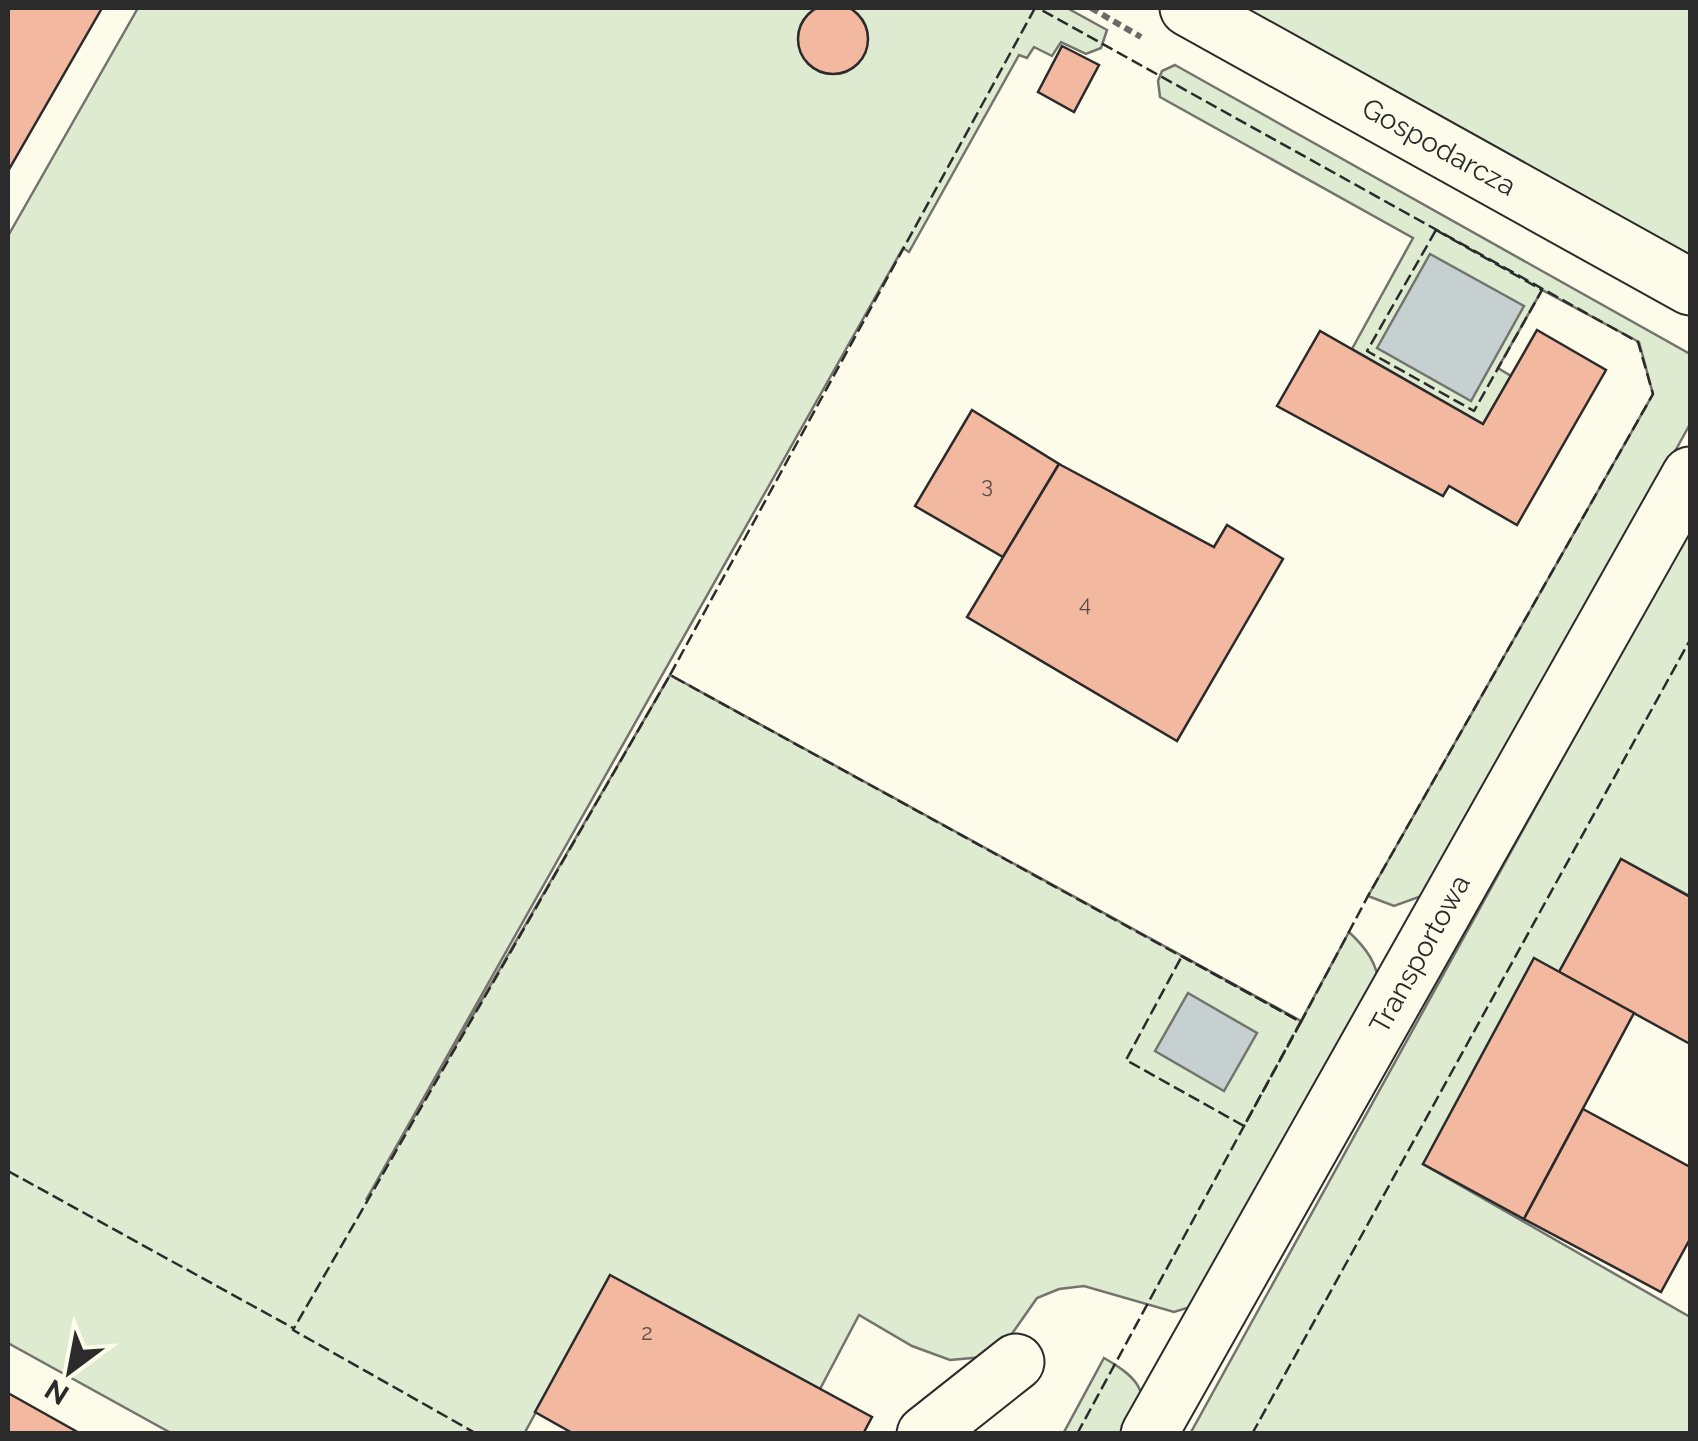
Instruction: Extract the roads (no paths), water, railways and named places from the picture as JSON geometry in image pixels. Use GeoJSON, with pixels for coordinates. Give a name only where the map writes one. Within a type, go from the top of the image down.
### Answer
{"type":"FeatureCollection","features":[{"type":"Feature","properties":{"kind":"street","name":"Gospodarcza"},"geometry":{"type":"LineString","coordinates":[[1188,8],[1690,288]]}},
{"type":"Feature","properties":{"kind":"street","name":"Transportowa"},"geometry":{"type":"LineString","coordinates":[[1149,1434],[1690,474]]}},
{"type":"Feature","properties":{"kind":"street"},"geometry":{"type":"LineString","coordinates":[[925,1434],[1016,1362]]}}]}
